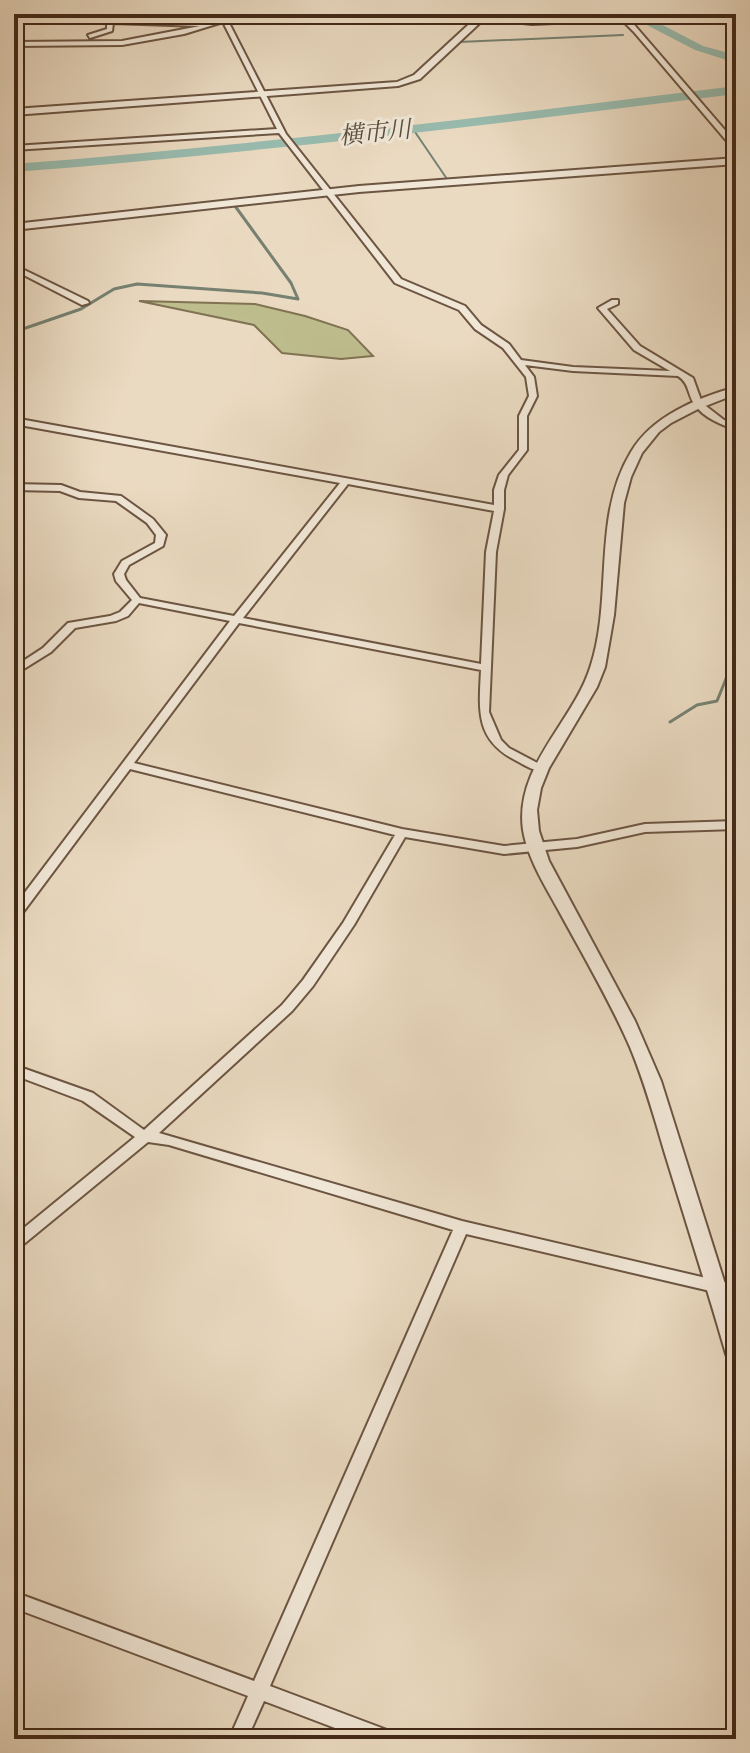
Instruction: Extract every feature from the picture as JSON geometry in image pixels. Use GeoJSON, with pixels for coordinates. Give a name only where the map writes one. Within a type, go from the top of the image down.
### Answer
{"type":"FeatureCollection","features":[{"type":"Feature","properties":{"kind":"street"},"geometry":{"type":"LineString","coordinates":[[14,44],[107,45],[174,34],[223,17],[246,14]]}},
{"type":"Feature","properties":{"kind":"street"},"geometry":{"type":"LineString","coordinates":[[455,14],[532,22],[718,14]]}},
{"type":"Feature","properties":{"kind":"street"},"geometry":{"type":"LineString","coordinates":[[532,22],[550,14]]}},
{"type":"Feature","properties":{"kind":"street"},"geometry":{"type":"LineString","coordinates":[[621,16],[736,149]]}},
{"type":"Feature","properties":{"kind":"street"},"geometry":{"type":"LineString","coordinates":[[223,17],[282,132],[398,281],[462,308],[478,327],[506,346],[530,377],[533,396],[523,416],[523,450],[501,481],[491,552],[484,712],[496,741],[518,760],[541,769]]}},
{"type":"Feature","properties":{"kind":"street"},"geometry":{"type":"LineString","coordinates":[[14,112],[406,83],[417,77],[482,17]]}},
{"type":"Feature","properties":{"kind":"street"},"geometry":{"type":"LineString","coordinates":[[14,19],[112,18],[205,24]]}},
{"type":"Feature","properties":{"kind":"street"},"geometry":{"type":"LineString","coordinates":[[90,36],[110,30],[112,18]]}},
{"type":"Feature","properties":{"kind":"street"},"geometry":{"type":"LineString","coordinates":[[21,25],[27,19]]}},
{"type":"Feature","properties":{"kind":"street"},"geometry":{"type":"LineString","coordinates":[[14,148],[282,132]]}},
{"type":"Feature","properties":{"kind":"street"},"geometry":{"type":"LineString","coordinates":[[14,227],[328,192],[736,161]]}},
{"type":"Feature","properties":{"kind":"street"},"geometry":{"type":"LineString","coordinates":[[14,267],[85,303]]}},
{"type":"Feature","properties":{"kind":"street"},"geometry":{"type":"LineString","coordinates":[[736,290],[733,295],[736,298]]}},
{"type":"Feature","properties":{"kind":"street"},"geometry":{"type":"LineString","coordinates":[[615,302],[602,308],[628,338],[648,357],[684,374],[690,380],[698,404],[721,422],[736,427]]}},
{"type":"Feature","properties":{"kind":"street"},"geometry":{"type":"LineString","coordinates":[[520,362],[573,369],[684,374]]}},
{"type":"Feature","properties":{"kind":"street"},"geometry":{"type":"LineString","coordinates":[[736,390],[698,404],[667,421],[650,435],[630,464],[614,526],[606,633],[597,670],[572,723],[541,769],[529,799],[530,829],[535,847],[618,1004],[651,1076],[726,1288],[736,1354]]}},
{"type":"Feature","properties":{"kind":"street"},"geometry":{"type":"LineString","coordinates":[[14,421],[499,509]]}},
{"type":"Feature","properties":{"kind":"street"},"geometry":{"type":"LineString","coordinates":[[14,916],[237,619],[345,482]]}},
{"type":"Feature","properties":{"kind":"street"},"geometry":{"type":"LineString","coordinates":[[14,487],[61,488],[79,495],[118,498],[150,521],[161,535],[160,544],[125,563],[119,574],[137,600],[485,668]]}},
{"type":"Feature","properties":{"kind":"street"},"geometry":{"type":"LineString","coordinates":[[14,672],[47,650],[72,625],[112,619],[124,614],[137,600]]}},
{"type":"Feature","properties":{"kind":"street"},"geometry":{"type":"LineString","coordinates":[[127,765],[402,833],[504,850],[577,843],[645,828],[736,825]]}},
{"type":"Feature","properties":{"kind":"street"},"geometry":{"type":"LineString","coordinates":[[14,1244],[146,1136],[287,1008],[348,925],[402,833]]}},
{"type":"Feature","properties":{"kind":"street"},"geometry":{"type":"LineString","coordinates":[[14,1070],[88,1097],[146,1136],[169,1140],[462,1227],[726,1288]]}},
{"type":"Feature","properties":{"kind":"street"},"geometry":{"type":"LineString","coordinates":[[238,1739],[462,1227]]}},
{"type":"Feature","properties":{"kind":"street"},"geometry":{"type":"LineString","coordinates":[[14,1600],[388,1739]]}},
{"type":"Feature","properties":{"kind":"shaded area"},"geometry":{"type":"Polygon","coordinates":[[[139,301],[255,304],[348,330],[373,356],[341,359],[282,353],[254,325],[139,301]]]}},
{"type":"Feature","properties":{"kind":"waterway"},"geometry":{"type":"LineString","coordinates":[[647,21],[699,48],[736,59]]}},
{"type":"Feature","properties":{"kind":"waterway"},"geometry":{"type":"LineString","coordinates":[[459,42],[623,35]]}},
{"type":"Feature","properties":{"kind":"waterway","name":"横市川"},"geometry":{"type":"LineString","coordinates":[[14,168],[157,157],[490,121],[736,90]]}},
{"type":"Feature","properties":{"kind":"waterway"},"geometry":{"type":"LineString","coordinates":[[413,129],[447,179]]}},
{"type":"Feature","properties":{"kind":"waterway"},"geometry":{"type":"LineString","coordinates":[[14,332],[81,309],[114,289],[137,284],[262,293],[298,299],[291,283],[235,206],[255,203],[243,205]]}},
{"type":"Feature","properties":{"kind":"waterway"},"geometry":{"type":"LineString","coordinates":[[736,591],[736,601]]}},
{"type":"Feature","properties":{"kind":"waterway"},"geometry":{"type":"LineString","coordinates":[[670,722],[697,705],[717,701],[732,664],[730,644],[736,636]]}}]}
